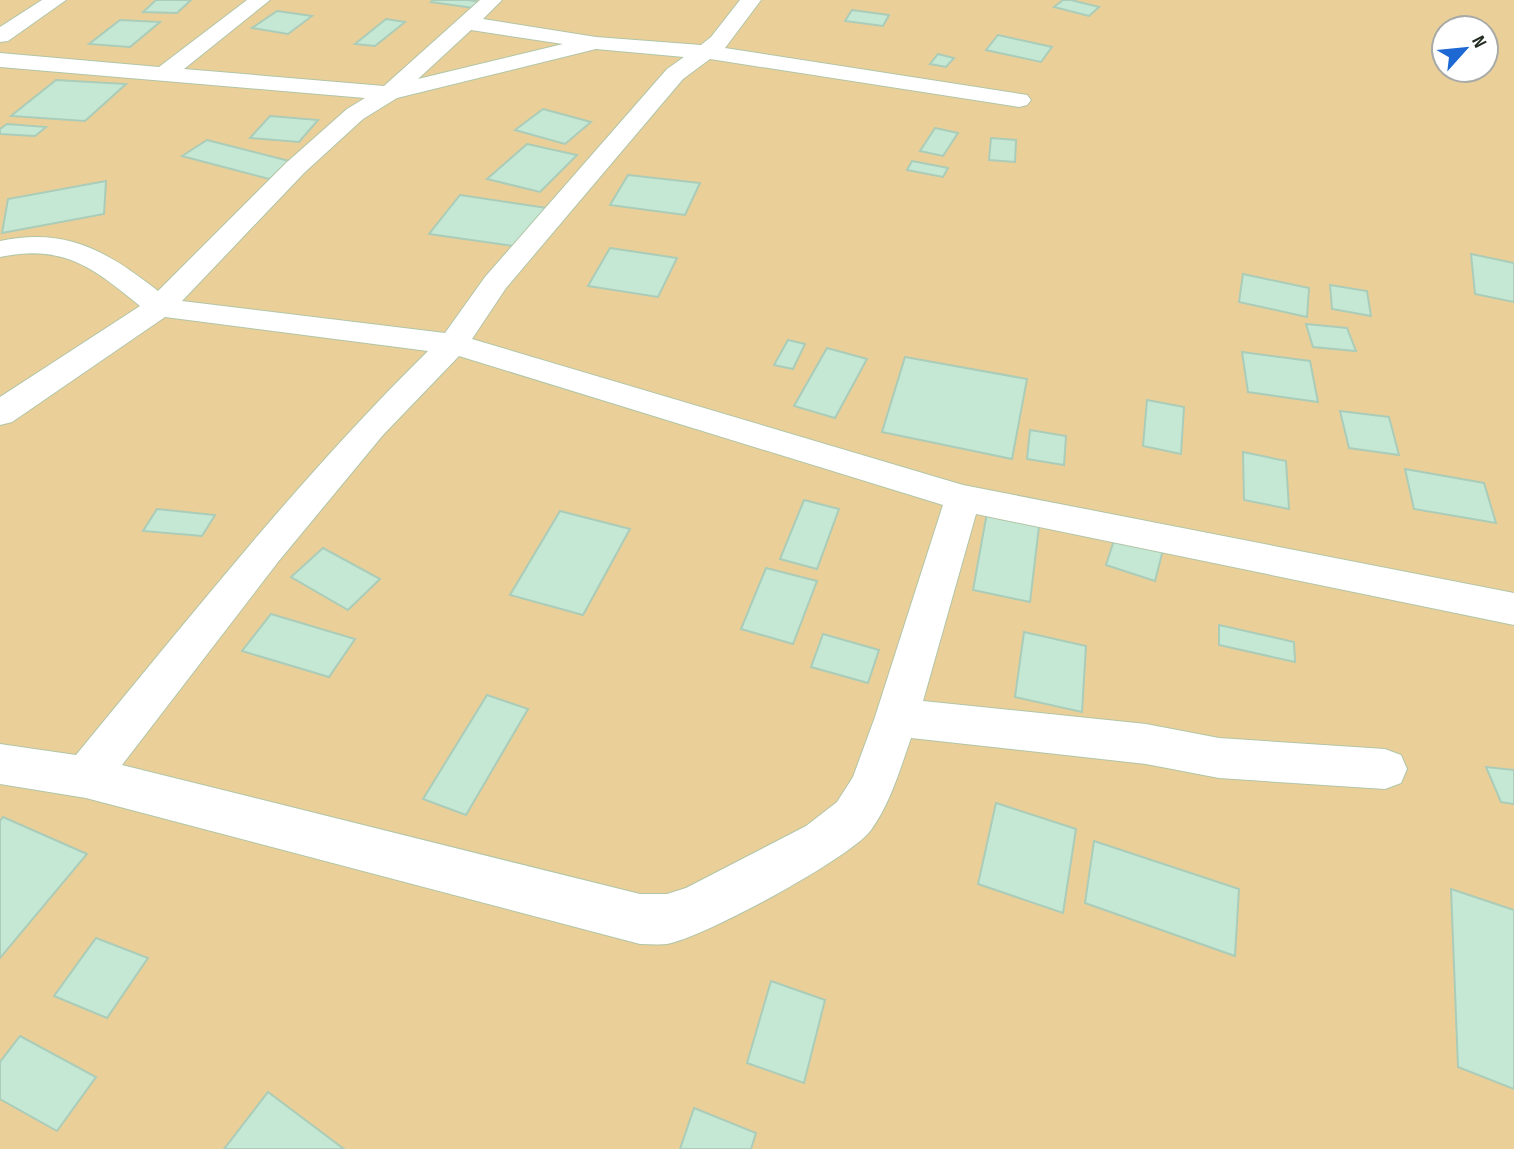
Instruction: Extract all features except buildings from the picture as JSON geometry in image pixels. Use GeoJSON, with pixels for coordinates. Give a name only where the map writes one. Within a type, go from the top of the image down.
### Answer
{"type":"FeatureCollection","features":[{"type":"Feature","properties":{"kind":"street"},"geometry":{"type":"LineString","coordinates":[[0,36],[56,0]]}},
{"type":"Feature","properties":{"kind":"street"},"geometry":{"type":"LineString","coordinates":[[165,74],[260,0]]}},
{"type":"Feature","properties":{"kind":"street"},"geometry":{"type":"LineString","coordinates":[[0,414],[159,307],[295,168],[355,114],[389,93],[492,0]]}},
{"type":"Feature","properties":{"kind":"street"},"geometry":{"type":"LineString","coordinates":[[86,777],[265,552],[371,427],[453,344],[495,283],[666,84],[675,74],[719,42],[751,0]]}},
{"type":"Feature","properties":{"kind":"street"},"geometry":{"type":"LineString","coordinates":[[466,23],[596,43],[707,52],[1019,100]]}},
{"type":"Feature","properties":{"kind":"street"},"geometry":{"type":"LineString","coordinates":[[0,60],[389,93],[596,43]]}},
{"type":"Feature","properties":{"kind":"street"},"geometry":{"type":"LineString","coordinates":[[0,249],[29,243],[57,244],[111,268],[159,307],[453,344],[963,498],[1514,609]]}},
{"type":"Feature","properties":{"kind":"street"},"geometry":{"type":"LineString","coordinates":[[0,764],[86,777],[640,919],[667,919],[695,909],[823,842],[853,817],[871,788],[897,717],[963,498]]}},
{"type":"Feature","properties":{"kind":"street"},"geometry":{"type":"LineString","coordinates":[[897,717],[1146,744],[1219,758],[1385,769]]}},
{"type":"Feature","properties":{"kind":"shaded area"},"geometry":{"type":"Polygon","coordinates":[[[0,0],[1514,0],[1514,1149],[0,1149],[0,0]]]}}]}
